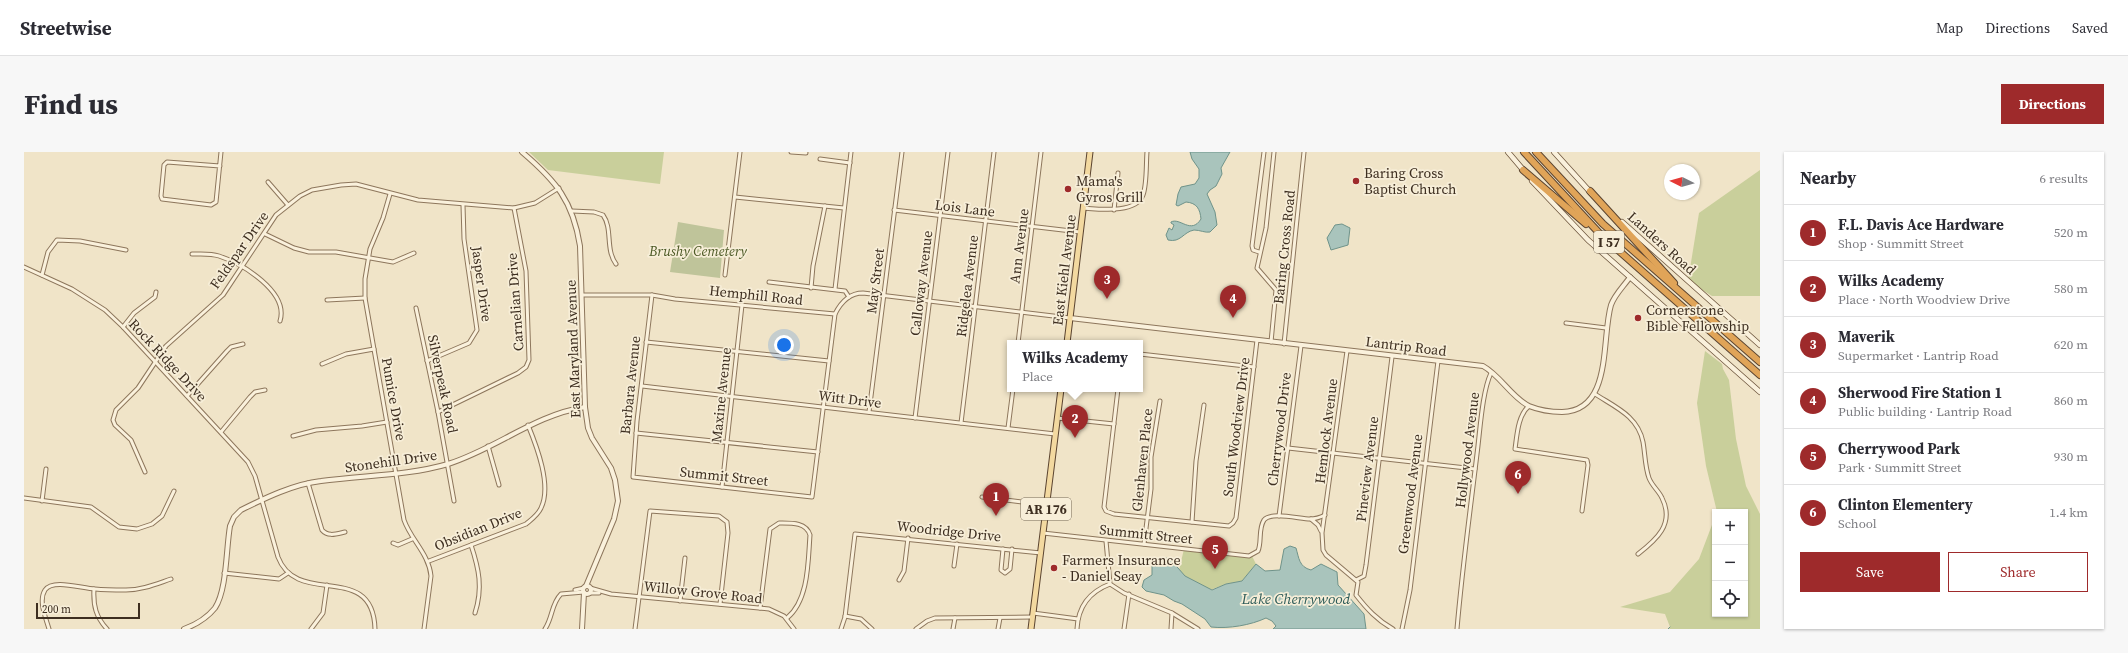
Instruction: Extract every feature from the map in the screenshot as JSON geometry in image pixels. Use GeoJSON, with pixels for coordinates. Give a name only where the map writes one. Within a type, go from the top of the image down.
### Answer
{"type":"FeatureCollection","features":[{"type":"Feature","properties":{"kind":"highway","name":"I 57"},"geometry":{"type":"LineString","coordinates":[[1524,152],[1601,235],[1760,375]]}},
{"type":"Feature","properties":{"kind":"highway","name":"I 57"},"geometry":{"type":"LineString","coordinates":[[1536,152],[1578,199],[1603,224],[1760,362]]}},
{"type":"Feature","properties":{"kind":"highway"},"geometry":{"type":"LineString","coordinates":[[1523,170],[1575,215],[1601,235]]}},
{"type":"Feature","properties":{"kind":"highway"},"geometry":{"type":"LineString","coordinates":[[1590,191],[1687,297]]}},
{"type":"Feature","properties":{"kind":"main road","name":"East Kiehl Avenue"},"geometry":{"type":"LineString","coordinates":[[1067,340],[1090,152]]}},
{"type":"Feature","properties":{"kind":"main road"},"geometry":{"type":"LineString","coordinates":[[1508,152],[1552,203],[1630,277],[1760,392]]}},
{"type":"Feature","properties":{"kind":"main road","name":"Landers Road"},"geometry":{"type":"LineString","coordinates":[[1554,152],[1590,191],[1760,345]]}},
{"type":"Feature","properties":{"kind":"main road","name":"AR 176"},"geometry":{"type":"LineString","coordinates":[[1031,629],[1061,392]]}},
{"type":"Feature","properties":{"kind":"street"},"geometry":{"type":"LineString","coordinates":[[220,166],[167,162],[164,165],[162,199],[211,205],[216,202],[222,152]]}},
{"type":"Feature","properties":{"kind":"street","name":"East Maryland Avenue"},"geometry":{"type":"LineString","coordinates":[[522,152],[559,188],[572,211],[576,224],[580,246],[585,407],[588,428],[592,438],[611,468],[615,480],[618,501],[614,520],[590,578],[584,605],[582,629]]}},
{"type":"Feature","properties":{"kind":"street"},"geometry":{"type":"LineString","coordinates":[[725,275],[740,152]]}},
{"type":"Feature","properties":{"kind":"street"},"geometry":{"type":"LineString","coordinates":[[791,152],[806,153]]}},
{"type":"Feature","properties":{"kind":"street"},"geometry":{"type":"LineString","coordinates":[[834,289],[851,152]]}},
{"type":"Feature","properties":{"kind":"street","name":"May Street"},"geometry":{"type":"LineString","coordinates":[[869,412],[902,152]]}},
{"type":"Feature","properties":{"kind":"street","name":"Calloway Avenue"},"geometry":{"type":"LineString","coordinates":[[915,418],[948,152]]}},
{"type":"Feature","properties":{"kind":"street","name":"Ridgelea Avenue"},"geometry":{"type":"LineString","coordinates":[[961,423],[994,152]]}},
{"type":"Feature","properties":{"kind":"street","name":"Ann Avenue"},"geometry":{"type":"LineString","coordinates":[[1018,340],[1042,152]]}},
{"type":"Feature","properties":{"kind":"street"},"geometry":{"type":"LineString","coordinates":[[1083,208],[1114,210],[1139,202],[1143,195],[1147,152]]}},
{"type":"Feature","properties":{"kind":"street"},"geometry":{"type":"LineString","coordinates":[[1259,252],[1253,250],[1252,246],[1264,152]]}},
{"type":"Feature","properties":{"kind":"street"},"geometry":{"type":"LineString","coordinates":[[1271,342],[1276,290],[1257,268],[1259,252],[1266,228],[1274,152]]}},
{"type":"Feature","properties":{"kind":"street","name":"Baring Cross Road"},"geometry":{"type":"LineString","coordinates":[[1284,344],[1304,152]]}},
{"type":"Feature","properties":{"kind":"street"},"geometry":{"type":"LineString","coordinates":[[820,159],[850,163]]}},
{"type":"Feature","properties":{"kind":"street"},"geometry":{"type":"LineString","coordinates":[[1114,210],[1118,173]]}},
{"type":"Feature","properties":{"kind":"street"},"geometry":{"type":"LineString","coordinates":[[268,182],[288,205]]}},
{"type":"Feature","properties":{"kind":"street","name":"Feldspar Drive"},"geometry":{"type":"LineString","coordinates":[[145,472],[131,440],[115,425],[113,420],[116,410],[138,388],[154,362],[173,338],[223,295],[265,234],[276,215],[288,205],[312,190],[356,184],[418,200],[514,208],[535,203],[559,188]]}},
{"type":"Feature","properties":{"kind":"street","name":"Pumice Drive"},"geometry":{"type":"LineString","coordinates":[[390,194],[368,258],[365,298],[383,391],[404,520],[412,539],[429,561]]}},
{"type":"Feature","properties":{"kind":"street"},"geometry":{"type":"LineString","coordinates":[[735,197],[844,208]]}},
{"type":"Feature","properties":{"kind":"street","name":"Jasper Drive"},"geometry":{"type":"LineString","coordinates":[[427,361],[469,343],[477,330],[464,239],[463,204]]}},
{"type":"Feature","properties":{"kind":"street"},"geometry":{"type":"LineString","coordinates":[[811,288],[813,266],[825,206]]}},
{"type":"Feature","properties":{"kind":"street","name":"Carnelian Drive"},"geometry":{"type":"LineString","coordinates":[[438,412],[518,374],[526,367],[530,360],[526,271],[514,208]]}},
{"type":"Feature","properties":{"kind":"street","name":"Lois Lane"},"geometry":{"type":"LineString","coordinates":[[894,210],[1080,232]]}},
{"type":"Feature","properties":{"kind":"street"},"geometry":{"type":"LineString","coordinates":[[572,211],[594,212],[603,215],[607,225],[611,256],[616,264]]}},
{"type":"Feature","properties":{"kind":"street"},"geometry":{"type":"LineString","coordinates":[[265,234],[294,248],[309,252],[336,252],[393,262],[414,253]]}},
{"type":"Feature","properties":{"kind":"street"},"geometry":{"type":"LineString","coordinates":[[42,275],[48,252],[57,240],[80,241],[126,250]]}},
{"type":"Feature","properties":{"kind":"street"},"geometry":{"type":"LineString","coordinates":[[192,254],[211,254],[220,256],[265,282],[271,288],[281,316],[280,322]]}},
{"type":"Feature","properties":{"kind":"street","name":"Rock Ridge Drive"},"geometry":{"type":"LineString","coordinates":[[24,267],[91,300],[123,327],[248,462],[255,476],[278,557],[288,573]]}},
{"type":"Feature","properties":{"kind":"street"},"geometry":{"type":"LineString","coordinates":[[1630,277],[1612,303],[1606,328],[1600,380],[1595,394],[1630,416],[1638,425],[1643,442],[1648,476],[1665,505],[1666,515],[1663,530],[1652,544],[1638,554]]}},
{"type":"Feature","properties":{"kind":"street"},"geometry":{"type":"LineString","coordinates":[[769,282],[845,291],[849,297]]}},
{"type":"Feature","properties":{"kind":"street"},"geometry":{"type":"LineString","coordinates":[[123,327],[134,313],[155,297],[156,292]]}},
{"type":"Feature","properties":{"kind":"street"},"geometry":{"type":"LineString","coordinates":[[636,433],[818,452],[835,314],[842,303],[849,297],[863,293],[1070,318]]}},
{"type":"Feature","properties":{"kind":"street","name":"Hemphill Road"},"geometry":{"type":"LineString","coordinates":[[582,295],[652,295],[835,314]]}},
{"type":"Feature","properties":{"kind":"street","name":"Barbara Avenue"},"geometry":{"type":"LineString","coordinates":[[633,477],[636,433],[652,295]]}},
{"type":"Feature","properties":{"kind":"street"},"geometry":{"type":"LineString","coordinates":[[327,300],[365,298]]}},
{"type":"Feature","properties":{"kind":"street","name":"Maxine Avenue"},"geometry":{"type":"LineString","coordinates":[[722,487],[742,305]]}},
{"type":"Feature","properties":{"kind":"street","name":"Silverpeak Road"},"geometry":{"type":"LineString","coordinates":[[416,308],[438,412],[454,502]]}},
{"type":"Feature","properties":{"kind":"street","name":"Lantrip Road"},"geometry":{"type":"LineString","coordinates":[[1070,318],[1300,346],[1483,366],[1529,406],[1555,412],[1574,411],[1588,403],[1595,394]]}},
{"type":"Feature","properties":{"kind":"street"},"geometry":{"type":"LineString","coordinates":[[1566,323],[1606,328]]}},
{"type":"Feature","properties":{"kind":"street","name":"South Woodview Drive"},"geometry":{"type":"LineString","coordinates":[[1192,522],[1226,526],[1233,523],[1236,516],[1257,340]]}},
{"type":"Feature","properties":{"kind":"street"},"geometry":{"type":"LineString","coordinates":[[646,342],[829,361]]}},
{"type":"Feature","properties":{"kind":"street"},"geometry":{"type":"LineString","coordinates":[[187,396],[231,347],[243,344]]}},
{"type":"Feature","properties":{"kind":"street","name":"Cherrywood Drive"},"geometry":{"type":"LineString","coordinates":[[1279,516],[1300,346]]}},
{"type":"Feature","properties":{"kind":"street"},"geometry":{"type":"LineString","coordinates":[[322,364],[346,354],[374,349]]}},
{"type":"Feature","properties":{"kind":"street","name":"Hemlock Avenue"},"geometry":{"type":"LineString","coordinates":[[1347,351],[1322,533],[1323,550],[1326,555],[1356,580]]}},
{"type":"Feature","properties":{"kind":"street"},"geometry":{"type":"LineString","coordinates":[[1143,355],[1254,367]]}},
{"type":"Feature","properties":{"kind":"street","name":"Pineview Avenue"},"geometry":{"type":"LineString","coordinates":[[1356,580],[1364,576],[1366,565],[1392,356]]}},
{"type":"Feature","properties":{"kind":"street","name":"Greenwood Avenue"},"geometry":{"type":"LineString","coordinates":[[1402,629],[1410,590],[1438,361]]}},
{"type":"Feature","properties":{"kind":"street","name":"Hollywood Avenue"},"geometry":{"type":"LineString","coordinates":[[1457,629],[1463,559],[1485,397],[1491,373]]}},
{"type":"Feature","properties":{"kind":"street","name":"Witt Drive"},"geometry":{"type":"LineString","coordinates":[[642,386],[1055,434]]}},
{"type":"Feature","properties":{"kind":"street"},"geometry":{"type":"LineString","coordinates":[[221,432],[250,397],[260,390],[265,390]]}},
{"type":"Feature","properties":{"kind":"street"},"geometry":{"type":"LineString","coordinates":[[1008,428],[1013,392]]}},
{"type":"Feature","properties":{"kind":"street"},"geometry":{"type":"LineString","coordinates":[[1118,392],[1105,501],[1105,509],[1110,514],[1192,522],[1196,461],[1204,405]]}},
{"type":"Feature","properties":{"kind":"street","name":"Glenhaven Place"},"geometry":{"type":"LineString","coordinates":[[1144,544],[1152,483],[1152,457],[1160,401]]}},
{"type":"Feature","properties":{"kind":"street"},"geometry":{"type":"LineString","coordinates":[[1529,406],[1525,410],[1517,431],[1515,449],[1586,460],[1587,476],[1582,511]]}},
{"type":"Feature","properties":{"kind":"street","name":"Stonehill Drive"},"geometry":{"type":"LineString","coordinates":[[184,629],[206,618],[215,608],[222,586],[228,537],[234,518],[241,510],[262,500],[308,483],[396,474],[448,464],[553,414],[585,407]]}},
{"type":"Feature","properties":{"kind":"street"},"geometry":{"type":"LineString","coordinates":[[1057,418],[1114,424]]}},
{"type":"Feature","properties":{"kind":"street"},"geometry":{"type":"LineString","coordinates":[[293,436],[316,430],[387,422]]}},
{"type":"Feature","properties":{"kind":"street","name":"Obsidian Drive"},"geometry":{"type":"LineString","coordinates":[[429,561],[526,524],[538,514],[542,507],[545,484],[528,425]]}},
{"type":"Feature","properties":{"kind":"street"},"geometry":{"type":"LineString","coordinates":[[488,446],[499,485]]}},
{"type":"Feature","properties":{"kind":"street"},"geometry":{"type":"LineString","coordinates":[[1288,448],[1475,469]]}},
{"type":"Feature","properties":{"kind":"street","name":"Summit Street"},"geometry":{"type":"LineString","coordinates":[[633,477],[812,497],[818,452]]}},
{"type":"Feature","properties":{"kind":"street"},"geometry":{"type":"LineString","coordinates":[[42,501],[46,469]]}},
{"type":"Feature","properties":{"kind":"street"},"geometry":{"type":"LineString","coordinates":[[308,483],[322,530],[325,533],[332,535],[345,532]]}},
{"type":"Feature","properties":{"kind":"street"},"geometry":{"type":"LineString","coordinates":[[24,498],[91,507],[119,527],[137,529],[152,524],[162,516],[174,491]]}},
{"type":"Feature","properties":{"kind":"street"},"geometry":{"type":"LineString","coordinates":[[982,497],[1046,505]]}},
{"type":"Feature","properties":{"kind":"street"},"geometry":{"type":"LineString","coordinates":[[635,629],[650,511],[719,516],[728,524],[720,604]]}},
{"type":"Feature","properties":{"kind":"street"},"geometry":{"type":"LineString","coordinates":[[1311,520],[1325,514]]}},
{"type":"Feature","properties":{"kind":"street"},"geometry":{"type":"LineString","coordinates":[[1279,516],[1311,520],[1318,525],[1322,533]]}},
{"type":"Feature","properties":{"kind":"street","name":"Summitt Street"},"geometry":{"type":"LineString","coordinates":[[1043,533],[1249,556],[1258,551],[1261,528],[1266,518],[1279,516]]}},
{"type":"Feature","properties":{"kind":"street"},"geometry":{"type":"LineString","coordinates":[[760,608],[770,529],[779,523],[802,525],[808,529],[810,535],[805,581],[799,603],[787,618],[794,629]]}},
{"type":"Feature","properties":{"kind":"street","name":"Woodridge Drive"},"geometry":{"type":"LineString","coordinates":[[845,616],[855,534],[908,538],[1041,553]]}},
{"type":"Feature","properties":{"kind":"street"},"geometry":{"type":"LineString","coordinates":[[899,580],[904,571],[908,538]]}},
{"type":"Feature","properties":{"kind":"street"},"geometry":{"type":"LineString","coordinates":[[393,543],[398,546],[412,539]]}},
{"type":"Feature","properties":{"kind":"street"},"geometry":{"type":"LineString","coordinates":[[1106,541],[1110,584]]}},
{"type":"Feature","properties":{"kind":"street"},"geometry":{"type":"LineString","coordinates":[[954,566],[957,544]]}},
{"type":"Feature","properties":{"kind":"street"},"geometry":{"type":"LineString","coordinates":[[471,545],[480,579],[479,600],[475,613]]}},
{"type":"Feature","properties":{"kind":"street"},"geometry":{"type":"LineString","coordinates":[[1003,549],[1000,570],[1005,573],[1010,569],[1012,550]]}},
{"type":"Feature","properties":{"kind":"street"},"geometry":{"type":"LineString","coordinates":[[680,600],[685,558]]}},
{"type":"Feature","properties":{"kind":"street"},"geometry":{"type":"LineString","coordinates":[[424,629],[431,576],[429,561]]}},
{"type":"Feature","properties":{"kind":"street"},"geometry":{"type":"LineString","coordinates":[[224,573],[279,579],[286,576],[288,573],[299,580],[347,588],[364,597],[371,607],[375,629]]}},
{"type":"Feature","properties":{"kind":"street"},"geometry":{"type":"LineString","coordinates":[[49,629],[42,602],[44,590],[48,587],[56,585],[94,589],[128,590],[145,588],[171,579]]}},
{"type":"Feature","properties":{"kind":"street"},"geometry":{"type":"LineString","coordinates":[[1356,580],[1358,585],[1356,595],[1370,613],[1393,629]]}},
{"type":"Feature","properties":{"kind":"street"},"geometry":{"type":"LineString","coordinates":[[1110,584],[1128,594],[1172,613],[1198,629]]}},
{"type":"Feature","properties":{"kind":"street"},"geometry":{"type":"LineString","coordinates":[[1077,629],[1080,610],[1090,595],[1110,584]]}},
{"type":"Feature","properties":{"kind":"street"},"geometry":{"type":"LineString","coordinates":[[311,629],[323,613],[327,585]]}},
{"type":"Feature","properties":{"kind":"street"},"geometry":{"type":"LineString","coordinates":[[94,589],[94,609],[98,618],[106,629]]}},
{"type":"Feature","properties":{"kind":"street"},"geometry":{"type":"LineString","coordinates":[[545,629],[555,599],[561,594],[587,590]]}},
{"type":"Feature","properties":{"kind":"street","name":"Willow Grove Road"},"geometry":{"type":"LineString","coordinates":[[587,590],[760,608],[773,610],[787,618]]}},
{"type":"Feature","properties":{"kind":"street"},"geometry":{"type":"LineString","coordinates":[[1124,629],[1128,594]]}},
{"type":"Feature","properties":{"kind":"street"},"geometry":{"type":"LineString","coordinates":[[1171,629],[1172,613]]}},
{"type":"Feature","properties":{"kind":"street"},"geometry":{"type":"LineString","coordinates":[[916,629],[929,619],[1000,618],[1033,615],[1078,618]]}},
{"type":"Feature","properties":{"kind":"street"},"geometry":{"type":"LineString","coordinates":[[841,629],[845,616],[861,619],[872,629]]}},
{"type":"Feature","properties":{"kind":"street"},"geometry":{"type":"LineString","coordinates":[[953,629],[954,618]]}},
{"type":"Feature","properties":{"kind":"street"},"geometry":{"type":"LineString","coordinates":[[998,629],[1000,618]]}},
{"type":"Feature","properties":{"kind":"green space"},"geometry":{"type":"Polygon","coordinates":[[[529,152],[664,152],[660,184],[548,170],[529,152]]]}},
{"type":"Feature","properties":{"kind":"green space"},"geometry":{"type":"Polygon","coordinates":[[[1760,170],[1760,296],[1712,296],[1688,281],[1699,213],[1760,170]]]}},
{"type":"Feature","properties":{"kind":"green space","name":"Brushy Cemetery"},"geometry":{"type":"Polygon","coordinates":[[[678,222],[724,230],[720,278],[670,272],[678,222]]]}},
{"type":"Feature","properties":{"kind":"green space"},"geometry":{"type":"Polygon","coordinates":[[[1705,351],[1722,364],[1729,380],[1736,439],[1746,486],[1760,514],[1760,629],[1669,629],[1670,627],[1665,614],[1620,607],[1670,592],[1699,559],[1712,525],[1712,617],[1748,617],[1748,509],[1716,509],[1706,466],[1697,403],[1705,351]]]}},
{"type":"Feature","properties":{"kind":"green space"},"geometry":{"type":"Polygon","coordinates":[[[1184,549],[1252,556],[1256,564],[1242,581],[1226,584],[1210,590],[1185,576],[1179,570],[1184,549]]]}},
{"type":"Feature","properties":{"kind":"water"},"geometry":{"type":"Polygon","coordinates":[[[1190,152],[1230,152],[1221,168],[1222,174],[1216,186],[1207,194],[1215,212],[1217,225],[1210,232],[1194,230],[1190,231],[1179,239],[1172,241],[1168,240],[1166,235],[1169,228],[1172,230],[1174,225],[1171,222],[1174,221],[1193,226],[1201,219],[1199,209],[1195,205],[1186,202],[1178,206],[1176,205],[1181,187],[1195,184],[1199,178],[1199,169],[1192,159],[1190,152]]]}},
{"type":"Feature","properties":{"kind":"water"},"geometry":{"type":"Polygon","coordinates":[[[1342,224],[1350,228],[1348,245],[1331,250],[1327,238],[1335,225],[1342,224]]]}},
{"type":"Feature","properties":{"kind":"water","name":"Lake Cherrywood"},"geometry":{"type":"Polygon","coordinates":[[[1290,546],[1296,548],[1300,562],[1307,569],[1311,570],[1321,564],[1337,572],[1338,585],[1364,614],[1366,629],[1273,629],[1276,626],[1272,621],[1266,618],[1254,623],[1240,626],[1211,627],[1205,619],[1182,604],[1164,595],[1146,591],[1142,587],[1144,580],[1152,575],[1152,565],[1156,559],[1166,558],[1171,560],[1185,576],[1212,590],[1226,584],[1242,581],[1256,564],[1265,571],[1280,570],[1284,549],[1290,546]]]}},
{"type":"Feature","properties":{"kind":"place","name":"Baring Cross Baptist Church"},"geometry":{"type":"Point","coordinates":[1356,181]}},
{"type":"Feature","properties":{"kind":"place","name":"Mama's Gyros Grill"},"geometry":{"type":"Point","coordinates":[1068,189]}},
{"type":"Feature","properties":{"kind":"place","name":"Maverik"},"geometry":{"type":"Point","coordinates":[1107,299]}},
{"type":"Feature","properties":{"kind":"place","name":"Sherwood Fire Station 1"},"geometry":{"type":"Point","coordinates":[1233,318]}},
{"type":"Feature","properties":{"kind":"place","name":"Cornerstone Bible Fellowship"},"geometry":{"type":"Point","coordinates":[1638,318]}},
{"type":"Feature","properties":{"kind":"place","name":"Wilks Academy"},"geometry":{"type":"Point","coordinates":[1075,438]}},
{"type":"Feature","properties":{"kind":"place","name":"Clinton Elementery"},"geometry":{"type":"Point","coordinates":[1518,494]}},
{"type":"Feature","properties":{"kind":"place","name":"F.L. Davis Ace Hardware"},"geometry":{"type":"Point","coordinates":[996,516]}},
{"type":"Feature","properties":{"kind":"place","name":"Farmers Insurance - Daniel Seay"},"geometry":{"type":"Point","coordinates":[1054,568]}},
{"type":"Feature","properties":{"kind":"place","name":"Cherrywood Park"},"geometry":{"type":"Point","coordinates":[1215,569]}}]}
